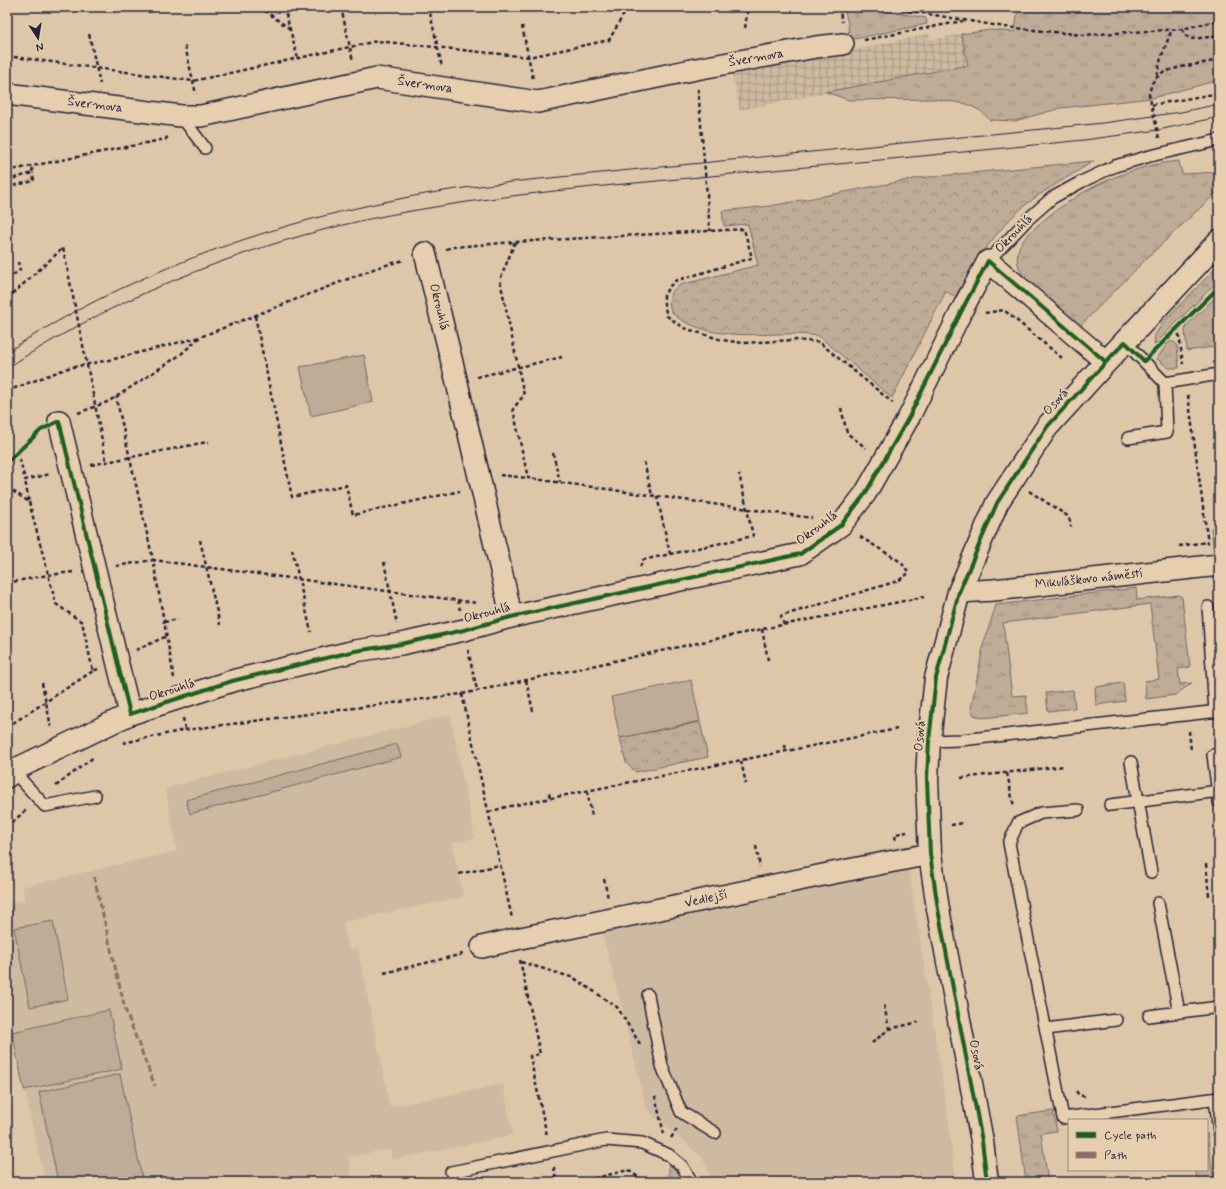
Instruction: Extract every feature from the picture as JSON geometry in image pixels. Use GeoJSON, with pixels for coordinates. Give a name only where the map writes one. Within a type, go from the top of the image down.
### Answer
{"type":"FeatureCollection","features":[{"type":"Feature","properties":{"kind":"street","name":"Švermova"},"geometry":{"type":"LineString","coordinates":[[7,94],[191,116],[377,78],[538,102],[696,69],[816,47],[843,44]]}},
{"type":"Feature","properties":{"kind":"street","name":"Osová"},"geometry":{"type":"LineString","coordinates":[[987,1182],[982,1141],[938,909],[930,854],[927,779],[929,741],[936,678],[959,592],[997,503],[1011,481],[1047,427],[1219,241]]}},
{"type":"Feature","properties":{"kind":"street","name":"Okrouhlá"},"geometry":{"type":"LineString","coordinates":[[425,254],[457,381],[507,593],[511,617]]}},
{"type":"Feature","properties":{"kind":"street","name":"Okrouhlá"},"geometry":{"type":"LineString","coordinates":[[10,774],[20,767],[130,714],[232,681],[355,651],[401,644],[464,630],[511,617],[800,554],[842,525],[865,494],[909,417],[988,261]]}},
{"type":"Feature","properties":{"kind":"street"},"geometry":{"type":"LineString","coordinates":[[988,261],[1106,362]]}},
{"type":"Feature","properties":{"kind":"street"},"geometry":{"type":"LineString","coordinates":[[59,421],[72,469],[130,714]]}},
{"type":"Feature","properties":{"kind":"street","name":"Mikuláškovo náměstí"},"geometry":{"type":"LineString","coordinates":[[959,592],[994,590],[1215,566]]}},
{"type":"Feature","properties":{"kind":"street","name":"Vedlejší"},"geometry":{"type":"LineString","coordinates":[[482,947],[930,854]]}},
{"type":"Feature","properties":{"kind":"lane"},"geometry":{"type":"LineString","coordinates":[[191,116],[205,148]]}},
{"type":"Feature","properties":{"kind":"lane","name":"Okrouhlá"},"geometry":{"type":"LineString","coordinates":[[988,261],[1028,219],[1052,198],[1081,182],[1115,166],[1150,156],[1219,140]]}},
{"type":"Feature","properties":{"kind":"lane"},"geometry":{"type":"LineString","coordinates":[[1125,342],[1165,383],[1167,432],[1128,438]]}},
{"type":"Feature","properties":{"kind":"lane"},"geometry":{"type":"LineString","coordinates":[[1165,383],[1219,374]]}},
{"type":"Feature","properties":{"kind":"lane"},"geometry":{"type":"LineString","coordinates":[[929,741],[961,740],[1217,711],[1215,644],[1208,607]]}},
{"type":"Feature","properties":{"kind":"lane"},"geometry":{"type":"LineString","coordinates":[[1110,805],[1139,801],[1218,795],[1213,755]]}},
{"type":"Feature","properties":{"kind":"lane"},"geometry":{"type":"LineString","coordinates":[[1131,762],[1151,872]]}},
{"type":"Feature","properties":{"kind":"lane"},"geometry":{"type":"LineString","coordinates":[[10,774],[45,806],[95,796]]}},
{"type":"Feature","properties":{"kind":"lane"},"geometry":{"type":"LineString","coordinates":[[1078,810],[1041,813],[1018,823],[1009,843],[1063,1118],[1217,1099],[1219,1132]]}},
{"type":"Feature","properties":{"kind":"lane"},"geometry":{"type":"LineString","coordinates":[[1158,903],[1179,1012]]}},
{"type":"Feature","properties":{"kind":"lane"},"geometry":{"type":"LineString","coordinates":[[648,995],[662,1066],[681,1112],[715,1132]]}},
{"type":"Feature","properties":{"kind":"lane"},"geometry":{"type":"LineString","coordinates":[[1149,1016],[1219,1007]]}},
{"type":"Feature","properties":{"kind":"lane"},"geometry":{"type":"LineString","coordinates":[[1046,1029],[1116,1020]]}},
{"type":"Feature","properties":{"kind":"lane"},"geometry":{"type":"LineString","coordinates":[[451,1172],[606,1140],[642,1143],[669,1155],[682,1166],[692,1182]]}},
{"type":"Feature","properties":{"kind":"path"},"geometry":{"type":"LineString","coordinates":[[145,7],[146,12],[168,7]]}},
{"type":"Feature","properties":{"kind":"path"},"geometry":{"type":"LineString","coordinates":[[258,7],[290,29]]}},
{"type":"Feature","properties":{"kind":"path"},"geometry":{"type":"LineString","coordinates":[[284,7],[298,59]]}},
{"type":"Feature","properties":{"kind":"path"},"geometry":{"type":"LineString","coordinates":[[341,7],[357,82]]}},
{"type":"Feature","properties":{"kind":"path"},"geometry":{"type":"LineString","coordinates":[[7,56],[193,81],[377,42],[529,57],[609,40],[628,7]]}},
{"type":"Feature","properties":{"kind":"path"},"geometry":{"type":"LineString","coordinates":[[745,28],[748,7]]}},
{"type":"Feature","properties":{"kind":"path"},"geometry":{"type":"LineString","coordinates":[[887,7],[1005,27],[1083,36],[1182,29],[1219,20]]}},
{"type":"Feature","properties":{"kind":"path"},"geometry":{"type":"LineString","coordinates":[[928,7],[930,15]]}},
{"type":"Feature","properties":{"kind":"path"},"geometry":{"type":"LineString","coordinates":[[430,12],[446,88]]}},
{"type":"Feature","properties":{"kind":"path"},"geometry":{"type":"LineString","coordinates":[[843,44],[965,21]]}},
{"type":"Feature","properties":{"kind":"path"},"geometry":{"type":"LineString","coordinates":[[522,26],[538,102]]}},
{"type":"Feature","properties":{"kind":"path"},"geometry":{"type":"LineString","coordinates":[[1157,77],[1161,58],[1172,29]]}},
{"type":"Feature","properties":{"kind":"path"},"geometry":{"type":"LineString","coordinates":[[1182,29],[1186,36],[1191,39],[1219,36]]}},
{"type":"Feature","properties":{"kind":"path"},"geometry":{"type":"LineString","coordinates":[[89,34],[105,106]]}},
{"type":"Feature","properties":{"kind":"path"},"geometry":{"type":"LineString","coordinates":[[7,171],[166,139],[191,116],[193,81],[185,46]]}},
{"type":"Feature","properties":{"kind":"path"},"geometry":{"type":"LineString","coordinates":[[1160,143],[1149,94],[1152,83],[1163,72],[1219,60]]}},
{"type":"Feature","properties":{"kind":"path"},"geometry":{"type":"LineString","coordinates":[[696,69],[710,231]]}},
{"type":"Feature","properties":{"kind":"path"},"geometry":{"type":"LineString","coordinates":[[1152,105],[1219,93]]}},
{"type":"Feature","properties":{"kind":"path"},"geometry":{"type":"LineString","coordinates":[[7,187],[34,181],[32,167]]}},
{"type":"Feature","properties":{"kind":"path"},"geometry":{"type":"LineString","coordinates":[[7,180],[33,173]]}},
{"type":"Feature","properties":{"kind":"path"},"geometry":{"type":"LineString","coordinates":[[7,391],[68,368],[114,359],[200,337],[376,268],[452,247],[744,229],[752,258],[675,281],[664,295],[664,304],[667,316],[684,328],[722,340],[743,343],[793,340],[819,342],[894,403],[890,410]]}},
{"type":"Feature","properties":{"kind":"path"},"geometry":{"type":"LineString","coordinates":[[514,242],[500,280],[524,395],[514,409],[528,478],[814,518]]}},
{"type":"Feature","properties":{"kind":"path"},"geometry":{"type":"LineString","coordinates":[[7,299],[63,248],[106,461]]}},
{"type":"Feature","properties":{"kind":"path"},"geometry":{"type":"LineString","coordinates":[[7,279],[20,270],[18,262]]}},
{"type":"Feature","properties":{"kind":"path"},"geometry":{"type":"LineString","coordinates":[[964,306],[983,313],[1004,310],[1062,358]]}},
{"type":"Feature","properties":{"kind":"path"},"geometry":{"type":"LineString","coordinates":[[255,316],[292,496],[346,485],[353,515],[461,491]]}},
{"type":"Feature","properties":{"kind":"path"},"geometry":{"type":"LineString","coordinates":[[1178,327],[1215,566]]}},
{"type":"Feature","properties":{"kind":"path"},"geometry":{"type":"LineString","coordinates":[[7,462],[41,430],[116,397],[180,355],[200,337]]}},
{"type":"Feature","properties":{"kind":"path"},"geometry":{"type":"LineString","coordinates":[[457,381],[562,357]]}},
{"type":"Feature","properties":{"kind":"path"},"geometry":{"type":"LineString","coordinates":[[116,397],[152,560],[178,698]]}},
{"type":"Feature","properties":{"kind":"path"},"geometry":{"type":"LineString","coordinates":[[841,408],[847,433],[870,450]]}},
{"type":"Feature","properties":{"kind":"path"},"geometry":{"type":"LineString","coordinates":[[25,480],[106,461],[130,458],[209,442]]}},
{"type":"Feature","properties":{"kind":"path"},"geometry":{"type":"LineString","coordinates":[[7,488],[29,502],[18,452]]}},
{"type":"Feature","properties":{"kind":"path"},"geometry":{"type":"LineString","coordinates":[[553,453],[560,482]]}},
{"type":"Feature","properties":{"kind":"path"},"geometry":{"type":"LineString","coordinates":[[644,462],[652,495]]}},
{"type":"Feature","properties":{"kind":"path"},"geometry":{"type":"LineString","coordinates":[[638,569],[643,560],[753,536],[739,474]]}},
{"type":"Feature","properties":{"kind":"path"},"geometry":{"type":"LineString","coordinates":[[1011,481],[1069,517],[1071,527]]}},
{"type":"Feature","properties":{"kind":"path"},"geometry":{"type":"LineString","coordinates":[[657,496],[670,554]]}},
{"type":"Feature","properties":{"kind":"path"},"geometry":{"type":"LineString","coordinates":[[784,625],[781,616],[898,581],[909,573],[901,562],[842,525]]}},
{"type":"Feature","properties":{"kind":"path"},"geometry":{"type":"LineString","coordinates":[[200,540],[220,625]]}},
{"type":"Feature","properties":{"kind":"path"},"geometry":{"type":"LineString","coordinates":[[292,549],[311,632]]}},
{"type":"Feature","properties":{"kind":"path"},"geometry":{"type":"LineString","coordinates":[[7,583],[48,575],[96,570],[152,560],[487,604],[491,596],[507,593]]}},
{"type":"Feature","properties":{"kind":"path"},"geometry":{"type":"LineString","coordinates":[[384,562],[401,644]]}},
{"type":"Feature","properties":{"kind":"path"},"geometry":{"type":"LineString","coordinates":[[123,743],[185,730],[462,694],[762,629],[924,597]]}},
{"type":"Feature","properties":{"kind":"path"},"geometry":{"type":"LineString","coordinates":[[164,622],[178,619]]}},
{"type":"Feature","properties":{"kind":"path"},"geometry":{"type":"LineString","coordinates":[[762,629],[768,660]]}},
{"type":"Feature","properties":{"kind":"path"},"geometry":{"type":"LineString","coordinates":[[468,649],[477,690]]}},
{"type":"Feature","properties":{"kind":"path"},"geometry":{"type":"LineString","coordinates":[[7,727],[92,671]]}},
{"type":"Feature","properties":{"kind":"path"},"geometry":{"type":"LineString","coordinates":[[526,680],[533,711]]}},
{"type":"Feature","properties":{"kind":"path"},"geometry":{"type":"LineString","coordinates":[[42,683],[56,750]]}},
{"type":"Feature","properties":{"kind":"path"},"geometry":{"type":"LineString","coordinates":[[462,694],[489,812],[540,1054],[530,1056],[550,1151]]}},
{"type":"Feature","properties":{"kind":"path"},"geometry":{"type":"LineString","coordinates":[[1189,728],[1191,750]]}},
{"type":"Feature","properties":{"kind":"path"},"geometry":{"type":"LineString","coordinates":[[489,812],[506,807],[897,730]]}},
{"type":"Feature","properties":{"kind":"path"},"geometry":{"type":"LineString","coordinates":[[785,745],[786,751]]}},
{"type":"Feature","properties":{"kind":"path"},"geometry":{"type":"LineString","coordinates":[[7,827],[39,799],[95,756]]}},
{"type":"Feature","properties":{"kind":"path"},"geometry":{"type":"LineString","coordinates":[[741,761],[746,784]]}},
{"type":"Feature","properties":{"kind":"path"},"geometry":{"type":"LineString","coordinates":[[962,778],[1064,766]]}},
{"type":"Feature","properties":{"kind":"path"},"geometry":{"type":"LineString","coordinates":[[1007,773],[1018,823]]}},
{"type":"Feature","properties":{"kind":"path"},"geometry":{"type":"LineString","coordinates":[[587,791],[592,816]]}},
{"type":"Feature","properties":{"kind":"path"},"geometry":{"type":"LineString","coordinates":[[549,793],[550,799]]}},
{"type":"Feature","properties":{"kind":"path"},"geometry":{"type":"LineString","coordinates":[[946,826],[964,823]]}},
{"type":"Feature","properties":{"kind":"path"},"geometry":{"type":"LineString","coordinates":[[896,834],[912,831]]}},
{"type":"Feature","properties":{"kind":"path"},"geometry":{"type":"LineString","coordinates":[[756,846],[762,872]]}},
{"type":"Feature","properties":{"kind":"path"},"geometry":{"type":"LineString","coordinates":[[1206,864],[1209,896]]}},
{"type":"Feature","properties":{"kind":"path"},"geometry":{"type":"LineString","coordinates":[[458,874],[500,865]]}},
{"type":"Feature","properties":{"kind":"path"},"geometry":{"type":"LineString","coordinates":[[604,879],[610,904]]}},
{"type":"Feature","properties":{"kind":"path"},"geometry":{"type":"LineString","coordinates":[[384,974],[455,956],[482,947]]}},
{"type":"Feature","properties":{"kind":"path"},"geometry":{"type":"LineString","coordinates":[[521,962],[574,978],[616,1007],[640,1045]]}},
{"type":"Feature","properties":{"kind":"path"},"geometry":{"type":"LineString","coordinates":[[884,1005],[889,1029]]}},
{"type":"Feature","properties":{"kind":"path"},"geometry":{"type":"LineString","coordinates":[[872,1043],[889,1029],[919,1022]]}},
{"type":"Feature","properties":{"kind":"path"},"geometry":{"type":"LineString","coordinates":[[1072,1086],[1079,1095],[1091,1098]]}},
{"type":"Feature","properties":{"kind":"path"},"geometry":{"type":"LineString","coordinates":[[654,1094],[669,1155]]}},
{"type":"Feature","properties":{"kind":"path"},"geometry":{"type":"LineString","coordinates":[[554,1169],[556,1182]]}},
{"type":"Feature","properties":{"kind":"path"},"geometry":{"type":"LineString","coordinates":[[580,1182],[628,1170],[645,1182]]}},
{"type":"Feature","properties":{"kind":"path"},"geometry":{"type":"LineString","coordinates":[[184,1182],[190,1181]]}},
{"type":"Feature","properties":{"kind":"shaded area"},"geometry":{"type":"Polygon","coordinates":[[[929,34],[931,40],[961,34],[968,65],[740,110],[732,75],[929,34]]]}},
{"type":"Feature","properties":{"kind":"shaded area"},"geometry":{"type":"Polygon","coordinates":[[[450,715],[475,838],[452,843],[463,897],[343,922],[349,950],[358,948],[390,1107],[503,1084],[513,1135],[392,1160],[390,1149],[348,1157],[353,1180],[345,1182],[45,1182],[7,1011],[7,904],[25,900],[22,887],[177,851],[165,788],[450,715]]]}},
{"type":"Feature","properties":{"kind":"shaded area"},"geometry":{"type":"Polygon","coordinates":[[[905,845],[947,1110],[956,1182],[712,1182],[703,1158],[647,1110],[597,911],[905,845]]]}},
{"type":"Feature","properties":{"kind":"green space"},"geometry":{"type":"Polygon","coordinates":[[[844,7],[865,7],[926,18],[927,24],[849,40],[848,24],[844,7]]]}},
{"type":"Feature","properties":{"kind":"green space"},"geometry":{"type":"Polygon","coordinates":[[[1018,7],[1219,7],[1219,80],[1152,98],[1061,108],[1015,121],[990,120],[981,111],[967,104],[934,99],[849,100],[826,92],[968,65],[961,34],[990,30],[1015,32],[1018,7]]]}},
{"type":"Feature","properties":{"kind":"green space"},"geometry":{"type":"Polygon","coordinates":[[[1094,161],[1043,192],[1023,207],[990,242],[955,297],[946,291],[892,398],[819,336],[802,334],[751,335],[702,329],[675,316],[670,308],[671,292],[680,285],[758,265],[748,224],[724,226],[722,211],[770,206],[919,178],[1094,161]]]}},
{"type":"Feature","properties":{"kind":"green space"},"geometry":{"type":"Polygon","coordinates":[[[1179,161],[1182,174],[1219,172],[1219,190],[1149,256],[1080,326],[1024,277],[1017,258],[1019,247],[1037,226],[1068,202],[1103,182],[1122,174],[1141,168],[1179,161]]]}},
{"type":"Feature","properties":{"kind":"green space"},"geometry":{"type":"Polygon","coordinates":[[[1219,265],[1219,280],[1154,345],[1155,335],[1164,321],[1219,265]]]}},
{"type":"Feature","properties":{"kind":"green space"},"geometry":{"type":"Polygon","coordinates":[[[1219,294],[1219,313],[1216,314],[1219,346],[1187,351],[1185,330],[1187,325],[1219,294]]]}},
{"type":"Feature","properties":{"kind":"green space"},"geometry":{"type":"Polygon","coordinates":[[[1170,342],[1174,342],[1177,345],[1179,368],[1169,368],[1157,359],[1166,345],[1170,342]]]}},
{"type":"Feature","properties":{"kind":"green space"},"geometry":{"type":"Polygon","coordinates":[[[364,355],[373,402],[311,416],[300,367],[364,355]]]}},
{"type":"Feature","properties":{"kind":"green space"},"geometry":{"type":"Polygon","coordinates":[[[1219,527],[1219,552],[1214,553],[1211,528],[1219,527]]]}},
{"type":"Feature","properties":{"kind":"green space"},"geometry":{"type":"Polygon","coordinates":[[[1136,588],[1137,600],[1178,595],[1182,597],[1190,667],[1178,669],[1180,684],[1192,683],[1175,695],[1146,699],[1145,681],[1159,679],[1150,604],[1003,623],[1012,696],[1026,695],[1028,713],[982,718],[974,715],[971,709],[984,642],[996,605],[1136,588]]]}},
{"type":"Feature","properties":{"kind":"green space"},"geometry":{"type":"Polygon","coordinates":[[[691,680],[700,721],[620,738],[611,697],[691,680]]]}},
{"type":"Feature","properties":{"kind":"green space"},"geometry":{"type":"Polygon","coordinates":[[[1123,683],[1125,701],[1096,705],[1095,687],[1123,683]]]}},
{"type":"Feature","properties":{"kind":"green space"},"geometry":{"type":"Polygon","coordinates":[[[1073,690],[1075,708],[1048,711],[1046,693],[1073,690]]]}},
{"type":"Feature","properties":{"kind":"green space"},"geometry":{"type":"Polygon","coordinates":[[[700,722],[708,757],[636,772],[626,763],[620,738],[700,722]]]}},
{"type":"Feature","properties":{"kind":"green space"},"geometry":{"type":"Polygon","coordinates":[[[397,744],[401,757],[190,814],[186,800],[397,744]]]}},
{"type":"Feature","properties":{"kind":"green space"},"geometry":{"type":"Polygon","coordinates":[[[53,921],[68,999],[30,1007],[14,928],[53,921]]]}},
{"type":"Feature","properties":{"kind":"green space"},"geometry":{"type":"Polygon","coordinates":[[[109,1010],[122,1069],[24,1090],[12,1032],[109,1010]]]}},
{"type":"Feature","properties":{"kind":"green space"},"geometry":{"type":"Polygon","coordinates":[[[120,1074],[143,1182],[58,1182],[39,1092],[120,1074]]]}},
{"type":"Feature","properties":{"kind":"green space"},"geometry":{"type":"Polygon","coordinates":[[[1053,1111],[1057,1131],[1041,1133],[1048,1182],[1026,1182],[1017,1116],[1053,1111]]]}},
{"type":"Feature","properties":{"kind":"green space"},"geometry":{"type":"Polygon","coordinates":[[[1208,1140],[1214,1182],[1197,1182],[1196,1171],[1208,1171],[1208,1140]]]}},
{"type":"Feature","properties":{"kind":"green space"},"geometry":{"type":"Polygon","coordinates":[[[669,1164],[682,1176],[686,1182],[669,1182],[669,1164]]]}},
{"type":"Feature","properties":{"kind":"tram line"},"geometry":{"type":"LineString","coordinates":[[7,352],[51,325],[97,300],[144,278],[193,258],[293,224],[394,200],[441,191],[520,181],[1103,123],[1181,112],[1219,104]]}},
{"type":"Feature","properties":{"kind":"tram line"},"geometry":{"type":"LineString","coordinates":[[7,368],[53,340],[150,290],[201,269],[253,251],[358,221],[447,205],[519,195],[1084,140],[1158,130],[1219,117]]}},
{"type":"Feature","properties":{"kind":"marked path"},"geometry":{"type":"LineString","coordinates":[[94,877],[125,1009],[155,1086]]}},
{"type":"Feature","properties":{"kind":"cycle path"},"geometry":{"type":"LineString","coordinates":[[7,462],[41,430],[59,421],[130,714],[232,681],[355,651],[401,644],[464,630],[511,617],[800,554],[841,525],[865,494],[909,417],[988,261],[1106,362]]}},
{"type":"Feature","properties":{"kind":"cycle path"},"geometry":{"type":"LineString","coordinates":[[987,1182],[982,1141],[938,909],[930,854],[927,779],[929,741],[936,678],[959,592],[997,503],[1047,427],[1125,342],[1144,361],[1219,287]]}}]}
